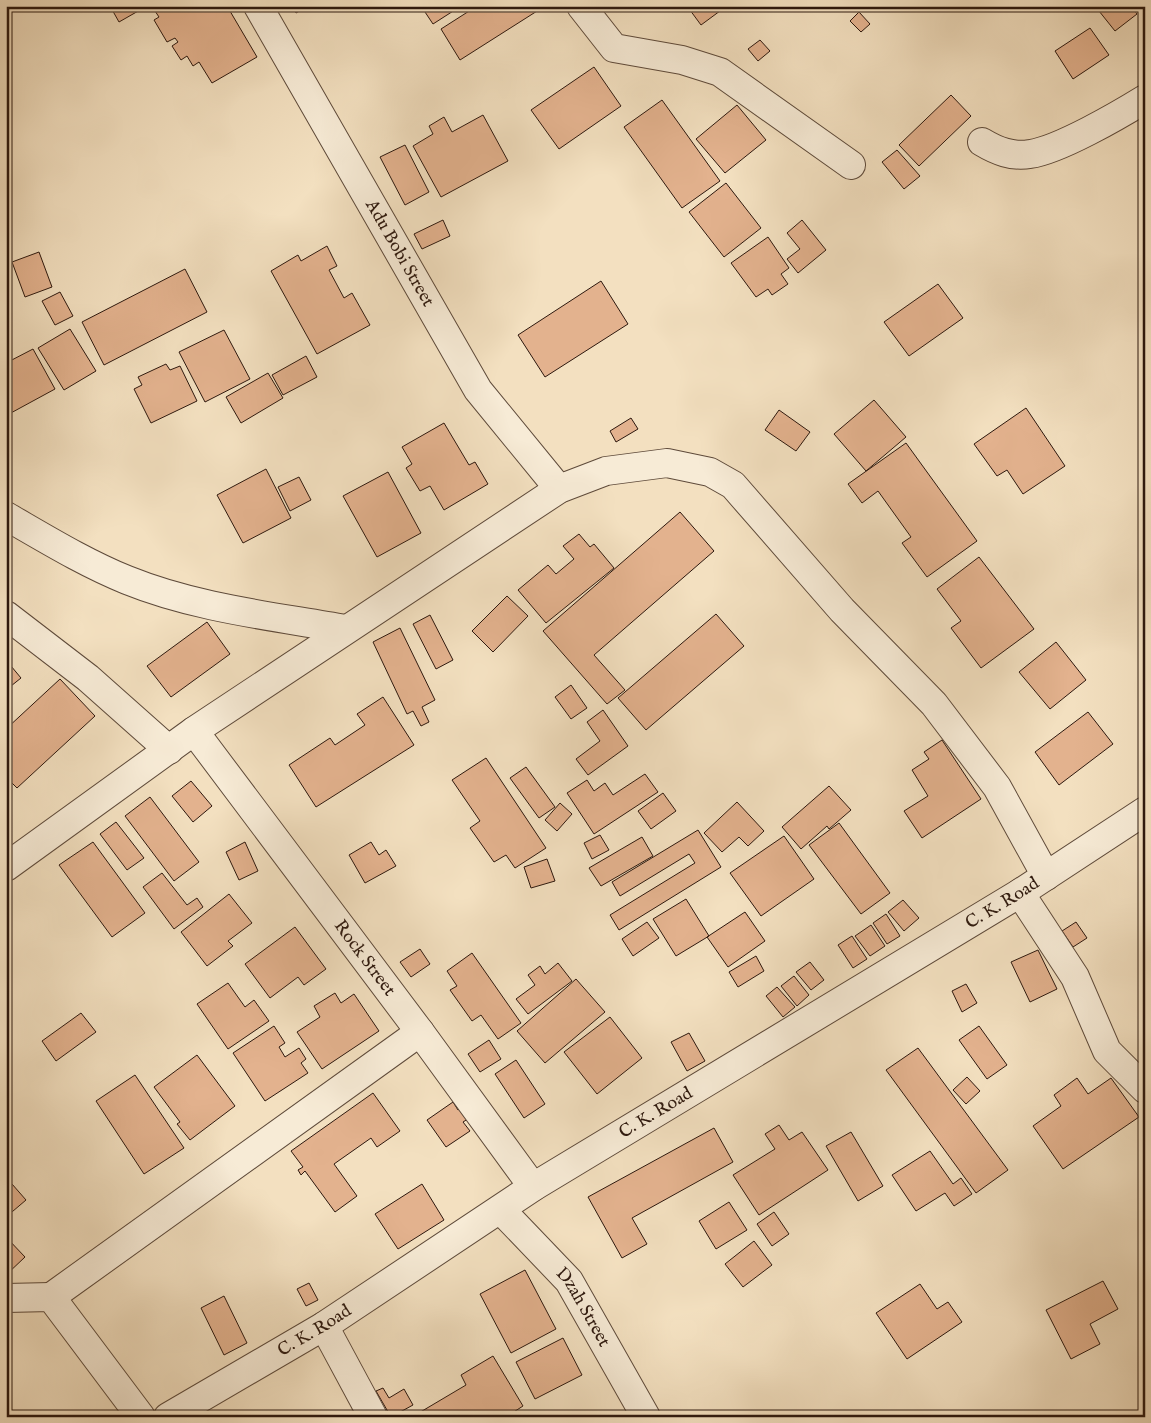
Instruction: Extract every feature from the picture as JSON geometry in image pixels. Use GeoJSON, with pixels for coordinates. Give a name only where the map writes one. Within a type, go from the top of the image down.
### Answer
{"type":"FeatureCollection","features":[{"type":"Feature","properties":{"kind":"street","name":"Adu Bobi Street"},"geometry":{"type":"LineString","coordinates":[[258,6],[478,390],[559,488]]}},
{"type":"Feature","properties":{"kind":"street"},"geometry":{"type":"LineString","coordinates":[[581,6],[614,48],[682,60],[720,72],[851,165]]}},
{"type":"Feature","properties":{"kind":"street"},"geometry":{"type":"LineString","coordinates":[[982,142],[998,152],[1030,154],[1050,148],[1116,116],[1145,99]]}},
{"type":"Feature","properties":{"kind":"street"},"geometry":{"type":"LineString","coordinates":[[6,867],[194,731],[559,488],[606,471],[667,463],[710,472],[734,485],[842,610],[934,704],[997,787],[1046,876]]}},
{"type":"Feature","properties":{"kind":"street"},"geometry":{"type":"LineString","coordinates":[[6,516],[64,549],[119,576],[166,593],[210,605],[345,629]]}},
{"type":"Feature","properties":{"kind":"street"},"geometry":{"type":"LineString","coordinates":[[6,615],[88,678],[169,750]]}},
{"type":"Feature","properties":{"kind":"street","name":"Rock Street"},"geometry":{"type":"LineString","coordinates":[[194,731],[420,1032],[533,1187]]}},
{"type":"Feature","properties":{"kind":"street","name":"C. K. Road"},"geometry":{"type":"LineString","coordinates":[[179,1414],[324,1326],[533,1187],[1020,892],[1145,811]]}},
{"type":"Feature","properties":{"kind":"street"},"geometry":{"type":"LineString","coordinates":[[1020,892],[1075,977],[1107,1051],[1145,1090]]}},
{"type":"Feature","properties":{"kind":"street"},"geometry":{"type":"LineString","coordinates":[[6,1298],[51,1297],[420,1032]]}},
{"type":"Feature","properties":{"kind":"street","name":"Dzah Street"},"geometry":{"type":"LineString","coordinates":[[501,1210],[568,1281],[646,1417]]}},
{"type":"Feature","properties":{"kind":"street"},"geometry":{"type":"LineString","coordinates":[[51,1297],[141,1417]]}},
{"type":"Feature","properties":{"kind":"street"},"geometry":{"type":"LineString","coordinates":[[324,1326],[373,1417]]}},
{"type":"Feature","properties":{"kind":"building"},"geometry":{"type":"Polygon","coordinates":[[[110,6],[147,6],[119,22],[110,6]]]}},
{"type":"Feature","properties":{"kind":"building"},"geometry":{"type":"Polygon","coordinates":[[[157,6],[227,6],[257,57],[212,83],[199,62],[193,66],[187,56],[181,60],[172,46],[178,42],[175,38],[167,42],[154,20],[159,17],[153,8],[157,6]]]}},
{"type":"Feature","properties":{"kind":"building"},"geometry":{"type":"Polygon","coordinates":[[[292,6],[308,6],[296,13],[292,6]]]}},
{"type":"Feature","properties":{"kind":"building"},"geometry":{"type":"Polygon","coordinates":[[[421,6],[461,6],[433,24],[421,6]]]}},
{"type":"Feature","properties":{"kind":"building"},"geometry":{"type":"Polygon","coordinates":[[[477,6],[545,6],[460,60],[441,29],[477,6]]]}},
{"type":"Feature","properties":{"kind":"building"},"geometry":{"type":"Polygon","coordinates":[[[687,6],[723,6],[724,8],[701,25],[687,6]]]}},
{"type":"Feature","properties":{"kind":"building"},"geometry":{"type":"Polygon","coordinates":[[[1095,6],[1131,6],[1137,14],[1115,31],[1095,6]]]}},
{"type":"Feature","properties":{"kind":"building"},"geometry":{"type":"Polygon","coordinates":[[[859,12],[870,24],[861,32],[850,21],[859,12]]]}},
{"type":"Feature","properties":{"kind":"building"},"geometry":{"type":"Polygon","coordinates":[[[1090,28],[1109,55],[1073,79],[1055,51],[1090,28]]]}},
{"type":"Feature","properties":{"kind":"building"},"geometry":{"type":"Polygon","coordinates":[[[760,40],[770,51],[758,61],[748,49],[760,40]]]}},
{"type":"Feature","properties":{"kind":"building"},"geometry":{"type":"Polygon","coordinates":[[[594,67],[621,106],[559,149],[531,110],[594,67]]]}},
{"type":"Feature","properties":{"kind":"building"},"geometry":{"type":"Polygon","coordinates":[[[951,95],[971,116],[919,166],[899,145],[951,95]]]}},
{"type":"Feature","properties":{"kind":"building"},"geometry":{"type":"Polygon","coordinates":[[[662,100],[720,181],[682,208],[624,127],[662,100]]]}},
{"type":"Feature","properties":{"kind":"building"},"geometry":{"type":"Polygon","coordinates":[[[737,105],[766,140],[725,173],[696,139],[737,105]]]}},
{"type":"Feature","properties":{"kind":"building"},"geometry":{"type":"Polygon","coordinates":[[[483,115],[508,161],[441,197],[413,146],[433,134],[429,126],[444,117],[452,132],[483,115]]]}},
{"type":"Feature","properties":{"kind":"building"},"geometry":{"type":"Polygon","coordinates":[[[405,145],[429,192],[405,205],[380,157],[405,145]]]}},
{"type":"Feature","properties":{"kind":"building"},"geometry":{"type":"Polygon","coordinates":[[[897,150],[920,176],[904,189],[882,162],[897,150]]]}},
{"type":"Feature","properties":{"kind":"building"},"geometry":{"type":"Polygon","coordinates":[[[726,183],[761,228],[724,257],[689,212],[726,183]]]}},
{"type":"Feature","properties":{"kind":"building"},"geometry":{"type":"Polygon","coordinates":[[[443,220],[450,236],[422,249],[414,234],[443,220]]]}},
{"type":"Feature","properties":{"kind":"building"},"geometry":{"type":"Polygon","coordinates":[[[802,220],[826,250],[798,273],[787,259],[800,249],[787,233],[802,220]]]}},
{"type":"Feature","properties":{"kind":"building"},"geometry":{"type":"Polygon","coordinates":[[[768,237],[789,268],[781,274],[788,284],[772,295],[768,289],[756,297],[731,263],[768,237]]]}},
{"type":"Feature","properties":{"kind":"building"},"geometry":{"type":"Polygon","coordinates":[[[327,246],[337,266],[329,270],[344,298],[352,293],[370,325],[317,354],[271,271],[298,255],[301,261],[327,246]]]}},
{"type":"Feature","properties":{"kind":"building"},"geometry":{"type":"Polygon","coordinates":[[[39,252],[52,287],[25,297],[12,262],[39,252]]]}},
{"type":"Feature","properties":{"kind":"building"},"geometry":{"type":"Polygon","coordinates":[[[185,269],[207,312],[104,365],[82,322],[185,269]]]}},
{"type":"Feature","properties":{"kind":"building"},"geometry":{"type":"Polygon","coordinates":[[[601,281],[628,324],[545,377],[518,335],[601,281]]]}},
{"type":"Feature","properties":{"kind":"building"},"geometry":{"type":"Polygon","coordinates":[[[938,284],[963,318],[909,356],[884,322],[938,284]]]}},
{"type":"Feature","properties":{"kind":"building"},"geometry":{"type":"Polygon","coordinates":[[[60,292],[73,316],[55,325],[42,301],[60,292]]]}},
{"type":"Feature","properties":{"kind":"building"},"geometry":{"type":"Polygon","coordinates":[[[70,329],[96,371],[64,390],[38,348],[70,329]]]}},
{"type":"Feature","properties":{"kind":"building"},"geometry":{"type":"Polygon","coordinates":[[[224,330],[250,379],[205,402],[179,352],[224,330]]]}},
{"type":"Feature","properties":{"kind":"building"},"geometry":{"type":"Polygon","coordinates":[[[33,349],[55,389],[9,414],[6,409],[6,363],[33,349]]]}},
{"type":"Feature","properties":{"kind":"building"},"geometry":{"type":"Polygon","coordinates":[[[306,356],[317,377],[283,395],[272,375],[306,356]]]}},
{"type":"Feature","properties":{"kind":"building"},"geometry":{"type":"Polygon","coordinates":[[[166,364],[170,370],[180,366],[197,401],[151,423],[134,389],[142,385],[138,377],[166,364]]]}},
{"type":"Feature","properties":{"kind":"building"},"geometry":{"type":"Polygon","coordinates":[[[268,373],[283,398],[241,423],[226,397],[268,373]]]}},
{"type":"Feature","properties":{"kind":"building"},"geometry":{"type":"Polygon","coordinates":[[[874,400],[906,437],[866,471],[834,434],[874,400]]]}},
{"type":"Feature","properties":{"kind":"building"},"geometry":{"type":"Polygon","coordinates":[[[1026,408],[1065,466],[1023,494],[1007,470],[997,476],[974,444],[1026,408]]]}},
{"type":"Feature","properties":{"kind":"building"},"geometry":{"type":"Polygon","coordinates":[[[779,410],[810,432],[796,451],[765,430],[779,410]]]}},
{"type":"Feature","properties":{"kind":"building"},"geometry":{"type":"Polygon","coordinates":[[[631,418],[638,429],[616,442],[610,431],[631,418]]]}},
{"type":"Feature","properties":{"kind":"building"},"geometry":{"type":"Polygon","coordinates":[[[444,423],[469,465],[475,462],[488,484],[444,510],[430,486],[420,491],[406,468],[412,464],[402,447],[444,423]]]}},
{"type":"Feature","properties":{"kind":"building"},"geometry":{"type":"Polygon","coordinates":[[[906,443],[977,541],[927,577],[902,543],[911,537],[878,491],[862,503],[848,484],[906,443]]]}},
{"type":"Feature","properties":{"kind":"building"},"geometry":{"type":"Polygon","coordinates":[[[266,469],[291,518],[243,543],[217,495],[266,469]]]}},
{"type":"Feature","properties":{"kind":"building"},"geometry":{"type":"Polygon","coordinates":[[[388,472],[421,533],[377,557],[343,496],[388,472]]]}},
{"type":"Feature","properties":{"kind":"building"},"geometry":{"type":"Polygon","coordinates":[[[299,477],[311,500],[290,511],[278,487],[299,477]]]}},
{"type":"Feature","properties":{"kind":"building"},"geometry":{"type":"Polygon","coordinates":[[[680,512],[714,551],[594,655],[625,690],[607,704],[543,631],[680,512]]]}},
{"type":"Feature","properties":{"kind":"building"},"geometry":{"type":"Polygon","coordinates":[[[579,534],[590,547],[594,544],[614,568],[546,623],[518,590],[548,565],[556,574],[574,559],[563,546],[579,534]]]}},
{"type":"Feature","properties":{"kind":"building"},"geometry":{"type":"Polygon","coordinates":[[[979,557],[1034,629],[981,668],[951,628],[961,621],[937,589],[979,557]]]}},
{"type":"Feature","properties":{"kind":"building"},"geometry":{"type":"Polygon","coordinates":[[[507,596],[528,616],[493,652],[472,631],[507,596]]]}},
{"type":"Feature","properties":{"kind":"building"},"geometry":{"type":"Polygon","coordinates":[[[716,614],[744,646],[646,730],[618,698],[716,614]]]}},
{"type":"Feature","properties":{"kind":"building"},"geometry":{"type":"Polygon","coordinates":[[[430,615],[453,660],[436,669],[413,624],[430,615]]]}},
{"type":"Feature","properties":{"kind":"building"},"geometry":{"type":"Polygon","coordinates":[[[207,622],[230,654],[171,697],[147,666],[207,622]]]}},
{"type":"Feature","properties":{"kind":"building"},"geometry":{"type":"Polygon","coordinates":[[[400,628],[435,700],[422,707],[429,722],[421,726],[413,711],[407,714],[373,642],[400,628]]]}},
{"type":"Feature","properties":{"kind":"building"},"geometry":{"type":"Polygon","coordinates":[[[1056,642],[1086,680],[1050,709],[1019,672],[1056,642]]]}},
{"type":"Feature","properties":{"kind":"building"},"geometry":{"type":"Polygon","coordinates":[[[6,660],[21,678],[6,690],[6,660]]]}},
{"type":"Feature","properties":{"kind":"building"},"geometry":{"type":"Polygon","coordinates":[[[60,679],[95,716],[17,788],[6,777],[6,729],[60,679]]]}},
{"type":"Feature","properties":{"kind":"building"},"geometry":{"type":"Polygon","coordinates":[[[571,685],[587,708],[571,719],[555,697],[571,685]]]}},
{"type":"Feature","properties":{"kind":"building"},"geometry":{"type":"Polygon","coordinates":[[[383,697],[414,745],[316,807],[289,765],[330,738],[335,745],[365,725],[357,714],[383,697]]]}},
{"type":"Feature","properties":{"kind":"building"},"geometry":{"type":"Polygon","coordinates":[[[603,710],[628,746],[588,775],[576,759],[600,741],[587,722],[603,710]]]}},
{"type":"Feature","properties":{"kind":"building"},"geometry":{"type":"Polygon","coordinates":[[[1088,712],[1113,744],[1059,785],[1035,752],[1088,712]]]}},
{"type":"Feature","properties":{"kind":"building"},"geometry":{"type":"Polygon","coordinates":[[[942,740],[981,799],[922,838],[904,811],[928,796],[912,770],[929,759],[924,752],[942,740]]]}},
{"type":"Feature","properties":{"kind":"building"},"geometry":{"type":"Polygon","coordinates":[[[486,758],[546,848],[515,868],[506,855],[494,862],[470,828],[480,821],[452,780],[486,758]]]}},
{"type":"Feature","properties":{"kind":"building"},"geometry":{"type":"Polygon","coordinates":[[[526,767],[555,807],[539,818],[510,778],[526,767]]]}},
{"type":"Feature","properties":{"kind":"building"},"geometry":{"type":"Polygon","coordinates":[[[645,774],[658,792],[594,834],[567,793],[587,780],[594,791],[605,783],[613,795],[645,774]]]}},
{"type":"Feature","properties":{"kind":"building"},"geometry":{"type":"Polygon","coordinates":[[[191,781],[212,806],[193,822],[172,796],[191,781]]]}},
{"type":"Feature","properties":{"kind":"building"},"geometry":{"type":"Polygon","coordinates":[[[829,786],[851,810],[829,829],[827,826],[801,849],[782,827],[829,786]]]}},
{"type":"Feature","properties":{"kind":"building"},"geometry":{"type":"Polygon","coordinates":[[[663,793],[676,811],[651,829],[638,811],[663,793]]]}},
{"type":"Feature","properties":{"kind":"building"},"geometry":{"type":"Polygon","coordinates":[[[150,797],[199,862],[174,881],[125,816],[150,797]]]}},
{"type":"Feature","properties":{"kind":"building"},"geometry":{"type":"Polygon","coordinates":[[[737,802],[764,831],[748,846],[739,837],[722,852],[704,833],[737,802]]]}},
{"type":"Feature","properties":{"kind":"building"},"geometry":{"type":"Polygon","coordinates":[[[560,803],[572,814],[557,831],[545,820],[560,803]]]}},
{"type":"Feature","properties":{"kind":"building"},"geometry":{"type":"Polygon","coordinates":[[[116,822],[144,858],[127,870],[100,834],[116,822]]]}},
{"type":"Feature","properties":{"kind":"building"},"geometry":{"type":"Polygon","coordinates":[[[839,823],[890,893],[861,914],[809,845],[839,823]]]}},
{"type":"Feature","properties":{"kind":"building"},"geometry":{"type":"Polygon","coordinates":[[[698,830],[721,867],[619,930],[610,915],[695,863],[689,854],[620,896],[612,882],[698,830]]]}},
{"type":"Feature","properties":{"kind":"building"},"geometry":{"type":"Polygon","coordinates":[[[600,835],[609,850],[592,859],[584,843],[600,835]]]}},
{"type":"Feature","properties":{"kind":"building"},"geometry":{"type":"Polygon","coordinates":[[[784,836],[814,879],[761,916],[730,873],[784,836]]]}},
{"type":"Feature","properties":{"kind":"building"},"geometry":{"type":"Polygon","coordinates":[[[642,837],[653,856],[601,886],[589,868],[642,837]]]}},
{"type":"Feature","properties":{"kind":"building"},"geometry":{"type":"Polygon","coordinates":[[[93,842],[145,913],[112,937],[59,865],[93,842]]]}},
{"type":"Feature","properties":{"kind":"building"},"geometry":{"type":"Polygon","coordinates":[[[245,842],[258,871],[239,880],[226,852],[245,842]]]}},
{"type":"Feature","properties":{"kind":"building"},"geometry":{"type":"Polygon","coordinates":[[[371,842],[379,855],[386,850],[396,866],[365,883],[349,855],[371,842]]]}},
{"type":"Feature","properties":{"kind":"building"},"geometry":{"type":"Polygon","coordinates":[[[547,859],[555,881],[531,888],[524,867],[547,859]]]}},
{"type":"Feature","properties":{"kind":"building"},"geometry":{"type":"Polygon","coordinates":[[[162,873],[187,905],[197,898],[203,907],[174,929],[143,887],[162,873]]]}},
{"type":"Feature","properties":{"kind":"building"},"geometry":{"type":"Polygon","coordinates":[[[229,894],[252,923],[228,941],[233,946],[207,966],[181,932],[229,894]]]}},
{"type":"Feature","properties":{"kind":"building"},"geometry":{"type":"Polygon","coordinates":[[[686,899],[709,936],[676,956],[653,919],[686,899]]]}},
{"type":"Feature","properties":{"kind":"building"},"geometry":{"type":"Polygon","coordinates":[[[903,900],[919,918],[904,931],[888,912],[903,900]]]}},
{"type":"Feature","properties":{"kind":"building"},"geometry":{"type":"Polygon","coordinates":[[[745,912],[765,941],[728,967],[707,937],[745,912]]]}},
{"type":"Feature","properties":{"kind":"building"},"geometry":{"type":"Polygon","coordinates":[[[886,914],[900,936],[887,944],[873,923],[886,914]]]}},
{"type":"Feature","properties":{"kind":"building"},"geometry":{"type":"Polygon","coordinates":[[[647,922],[659,938],[633,956],[622,939],[647,922]]]}},
{"type":"Feature","properties":{"kind":"building"},"geometry":{"type":"Polygon","coordinates":[[[1076,922],[1087,938],[1073,947],[1062,931],[1076,922]]]}},
{"type":"Feature","properties":{"kind":"building"},"geometry":{"type":"Polygon","coordinates":[[[871,925],[885,946],[870,956],[855,936],[871,925]]]}},
{"type":"Feature","properties":{"kind":"building"},"geometry":{"type":"Polygon","coordinates":[[[295,927],[326,969],[304,985],[298,977],[270,998],[245,964],[295,927]]]}},
{"type":"Feature","properties":{"kind":"building"},"geometry":{"type":"Polygon","coordinates":[[[852,936],[867,959],[853,968],[838,945],[852,936]]]}},
{"type":"Feature","properties":{"kind":"building"},"geometry":{"type":"Polygon","coordinates":[[[420,949],[430,964],[411,977],[400,962],[420,949]]]}},
{"type":"Feature","properties":{"kind":"building"},"geometry":{"type":"Polygon","coordinates":[[[1038,950],[1057,989],[1030,1002],[1011,962],[1038,950]]]}},
{"type":"Feature","properties":{"kind":"building"},"geometry":{"type":"Polygon","coordinates":[[[472,953],[521,1023],[498,1039],[481,1015],[472,1021],[450,990],[457,986],[447,971],[472,953]]]}},
{"type":"Feature","properties":{"kind":"building"},"geometry":{"type":"Polygon","coordinates":[[[756,956],[764,971],[738,987],[729,972],[756,956]]]}},
{"type":"Feature","properties":{"kind":"building"},"geometry":{"type":"Polygon","coordinates":[[[810,962],[824,980],[811,990],[796,972],[810,962]]]}},
{"type":"Feature","properties":{"kind":"building"},"geometry":{"type":"Polygon","coordinates":[[[558,963],[572,981],[528,1014],[516,999],[535,985],[528,975],[540,966],[545,974],[558,963]]]}},
{"type":"Feature","properties":{"kind":"building"},"geometry":{"type":"Polygon","coordinates":[[[794,976],[809,995],[797,1006],[781,986],[794,976]]]}},
{"type":"Feature","properties":{"kind":"building"},"geometry":{"type":"Polygon","coordinates":[[[576,979],[605,1012],[545,1063],[517,1031],[576,979]]]}},
{"type":"Feature","properties":{"kind":"building"},"geometry":{"type":"Polygon","coordinates":[[[228,983],[245,1007],[254,1000],[269,1021],[228,1049],[197,1004],[228,983]]]}},
{"type":"Feature","properties":{"kind":"building"},"geometry":{"type":"Polygon","coordinates":[[[966,984],[977,1003],[962,1012],[952,991],[966,984]]]}},
{"type":"Feature","properties":{"kind":"building"},"geometry":{"type":"Polygon","coordinates":[[[777,987],[795,1007],[783,1017],[766,996],[777,987]]]}},
{"type":"Feature","properties":{"kind":"building"},"geometry":{"type":"Polygon","coordinates":[[[335,993],[341,1003],[354,994],[379,1031],[322,1069],[297,1032],[320,1017],[314,1006],[335,993]]]}},
{"type":"Feature","properties":{"kind":"building"},"geometry":{"type":"Polygon","coordinates":[[[81,1013],[96,1032],[56,1061],[42,1041],[81,1013]]]}},
{"type":"Feature","properties":{"kind":"building"},"geometry":{"type":"Polygon","coordinates":[[[610,1017],[642,1058],[597,1094],[564,1052],[610,1017]]]}},
{"type":"Feature","properties":{"kind":"building"},"geometry":{"type":"Polygon","coordinates":[[[274,1026],[285,1043],[279,1047],[285,1057],[299,1048],[306,1059],[301,1063],[308,1073],[265,1101],[233,1053],[274,1026]]]}},
{"type":"Feature","properties":{"kind":"building"},"geometry":{"type":"Polygon","coordinates":[[[979,1026],[1007,1065],[987,1079],[959,1040],[979,1026]]]}},
{"type":"Feature","properties":{"kind":"building"},"geometry":{"type":"Polygon","coordinates":[[[689,1033],[705,1061],[687,1071],[671,1042],[689,1033]]]}},
{"type":"Feature","properties":{"kind":"building"},"geometry":{"type":"Polygon","coordinates":[[[489,1040],[501,1059],[480,1072],[468,1054],[489,1040]]]}},
{"type":"Feature","properties":{"kind":"building"},"geometry":{"type":"Polygon","coordinates":[[[918,1048],[1008,1170],[976,1193],[886,1070],[918,1048]]]}},
{"type":"Feature","properties":{"kind":"building"},"geometry":{"type":"Polygon","coordinates":[[[197,1055],[235,1106],[190,1140],[177,1124],[180,1122],[154,1087],[197,1055]]]}},
{"type":"Feature","properties":{"kind":"building"},"geometry":{"type":"Polygon","coordinates":[[[516,1060],[545,1104],[524,1118],[495,1074],[516,1060]]]}},
{"type":"Feature","properties":{"kind":"building"},"geometry":{"type":"Polygon","coordinates":[[[135,1075],[184,1148],[144,1174],[96,1101],[135,1075]]]}},
{"type":"Feature","properties":{"kind":"building"},"geometry":{"type":"Polygon","coordinates":[[[967,1077],[980,1091],[966,1104],[953,1090],[967,1077]]]}},
{"type":"Feature","properties":{"kind":"building"},"geometry":{"type":"Polygon","coordinates":[[[1077,1078],[1088,1094],[1111,1078],[1139,1117],[1063,1169],[1033,1126],[1061,1106],[1054,1095],[1077,1078]]]}},
{"type":"Feature","properties":{"kind":"building"},"geometry":{"type":"Polygon","coordinates":[[[373,1093],[400,1131],[377,1147],[371,1138],[334,1164],[357,1196],[335,1212],[305,1171],[301,1175],[298,1170],[303,1167],[291,1151],[373,1093]]]}},
{"type":"Feature","properties":{"kind":"building"},"geometry":{"type":"Polygon","coordinates":[[[453,1102],[458,1110],[463,1106],[471,1117],[463,1122],[470,1131],[446,1147],[427,1120],[453,1102]]]}},
{"type":"Feature","properties":{"kind":"building"},"geometry":{"type":"Polygon","coordinates":[[[779,1125],[789,1140],[802,1132],[828,1170],[759,1215],[733,1175],[775,1149],[765,1134],[779,1125]]]}},
{"type":"Feature","properties":{"kind":"building"},"geometry":{"type":"Polygon","coordinates":[[[714,1128],[733,1162],[632,1218],[647,1244],[622,1258],[588,1197],[714,1128]]]}},
{"type":"Feature","properties":{"kind":"building"},"geometry":{"type":"Polygon","coordinates":[[[851,1132],[883,1186],[858,1201],[826,1146],[851,1132]]]}},
{"type":"Feature","properties":{"kind":"building"},"geometry":{"type":"Polygon","coordinates":[[[930,1151],[953,1184],[961,1178],[972,1194],[954,1206],[945,1193],[916,1211],[892,1175],[930,1151]]]}},
{"type":"Feature","properties":{"kind":"building"},"geometry":{"type":"Polygon","coordinates":[[[12,1184],[26,1200],[6,1217],[6,1189],[12,1184]]]}},
{"type":"Feature","properties":{"kind":"building"},"geometry":{"type":"Polygon","coordinates":[[[422,1184],[444,1220],[398,1249],[375,1214],[422,1184]]]}},
{"type":"Feature","properties":{"kind":"building"},"geometry":{"type":"Polygon","coordinates":[[[729,1202],[747,1230],[716,1249],[699,1221],[729,1202]]]}},
{"type":"Feature","properties":{"kind":"building"},"geometry":{"type":"Polygon","coordinates":[[[774,1212],[789,1234],[772,1246],[757,1224],[774,1212]]]}},
{"type":"Feature","properties":{"kind":"building"},"geometry":{"type":"Polygon","coordinates":[[[6,1237],[25,1257],[6,1275],[6,1237]]]}},
{"type":"Feature","properties":{"kind":"building"},"geometry":{"type":"Polygon","coordinates":[[[754,1241],[772,1265],[743,1287],[725,1264],[754,1241]]]}},
{"type":"Feature","properties":{"kind":"building"},"geometry":{"type":"Polygon","coordinates":[[[525,1270],[556,1329],[511,1353],[480,1294],[525,1270]]]}},
{"type":"Feature","properties":{"kind":"building"},"geometry":{"type":"Polygon","coordinates":[[[1103,1281],[1118,1309],[1090,1324],[1100,1344],[1071,1359],[1046,1310],[1103,1281]]]}},
{"type":"Feature","properties":{"kind":"building"},"geometry":{"type":"Polygon","coordinates":[[[309,1283],[318,1300],[306,1306],[297,1289],[309,1283]]]}},
{"type":"Feature","properties":{"kind":"building"},"geometry":{"type":"Polygon","coordinates":[[[920,1284],[937,1309],[948,1302],[962,1322],[907,1359],[876,1313],[920,1284]]]}},
{"type":"Feature","properties":{"kind":"building"},"geometry":{"type":"Polygon","coordinates":[[[224,1296],[247,1343],[224,1355],[201,1308],[224,1296]]]}},
{"type":"Feature","properties":{"kind":"building"},"geometry":{"type":"Polygon","coordinates":[[[563,1338],[582,1375],[535,1399],[516,1362],[563,1338]]]}},
{"type":"Feature","properties":{"kind":"building"},"geometry":{"type":"Polygon","coordinates":[[[493,1356],[523,1406],[506,1417],[412,1417],[466,1385],[461,1375],[493,1356]]]}},
{"type":"Feature","properties":{"kind":"building"},"geometry":{"type":"Polygon","coordinates":[[[383,1388],[389,1398],[404,1389],[413,1405],[391,1417],[376,1391],[383,1388]]]}}]}
